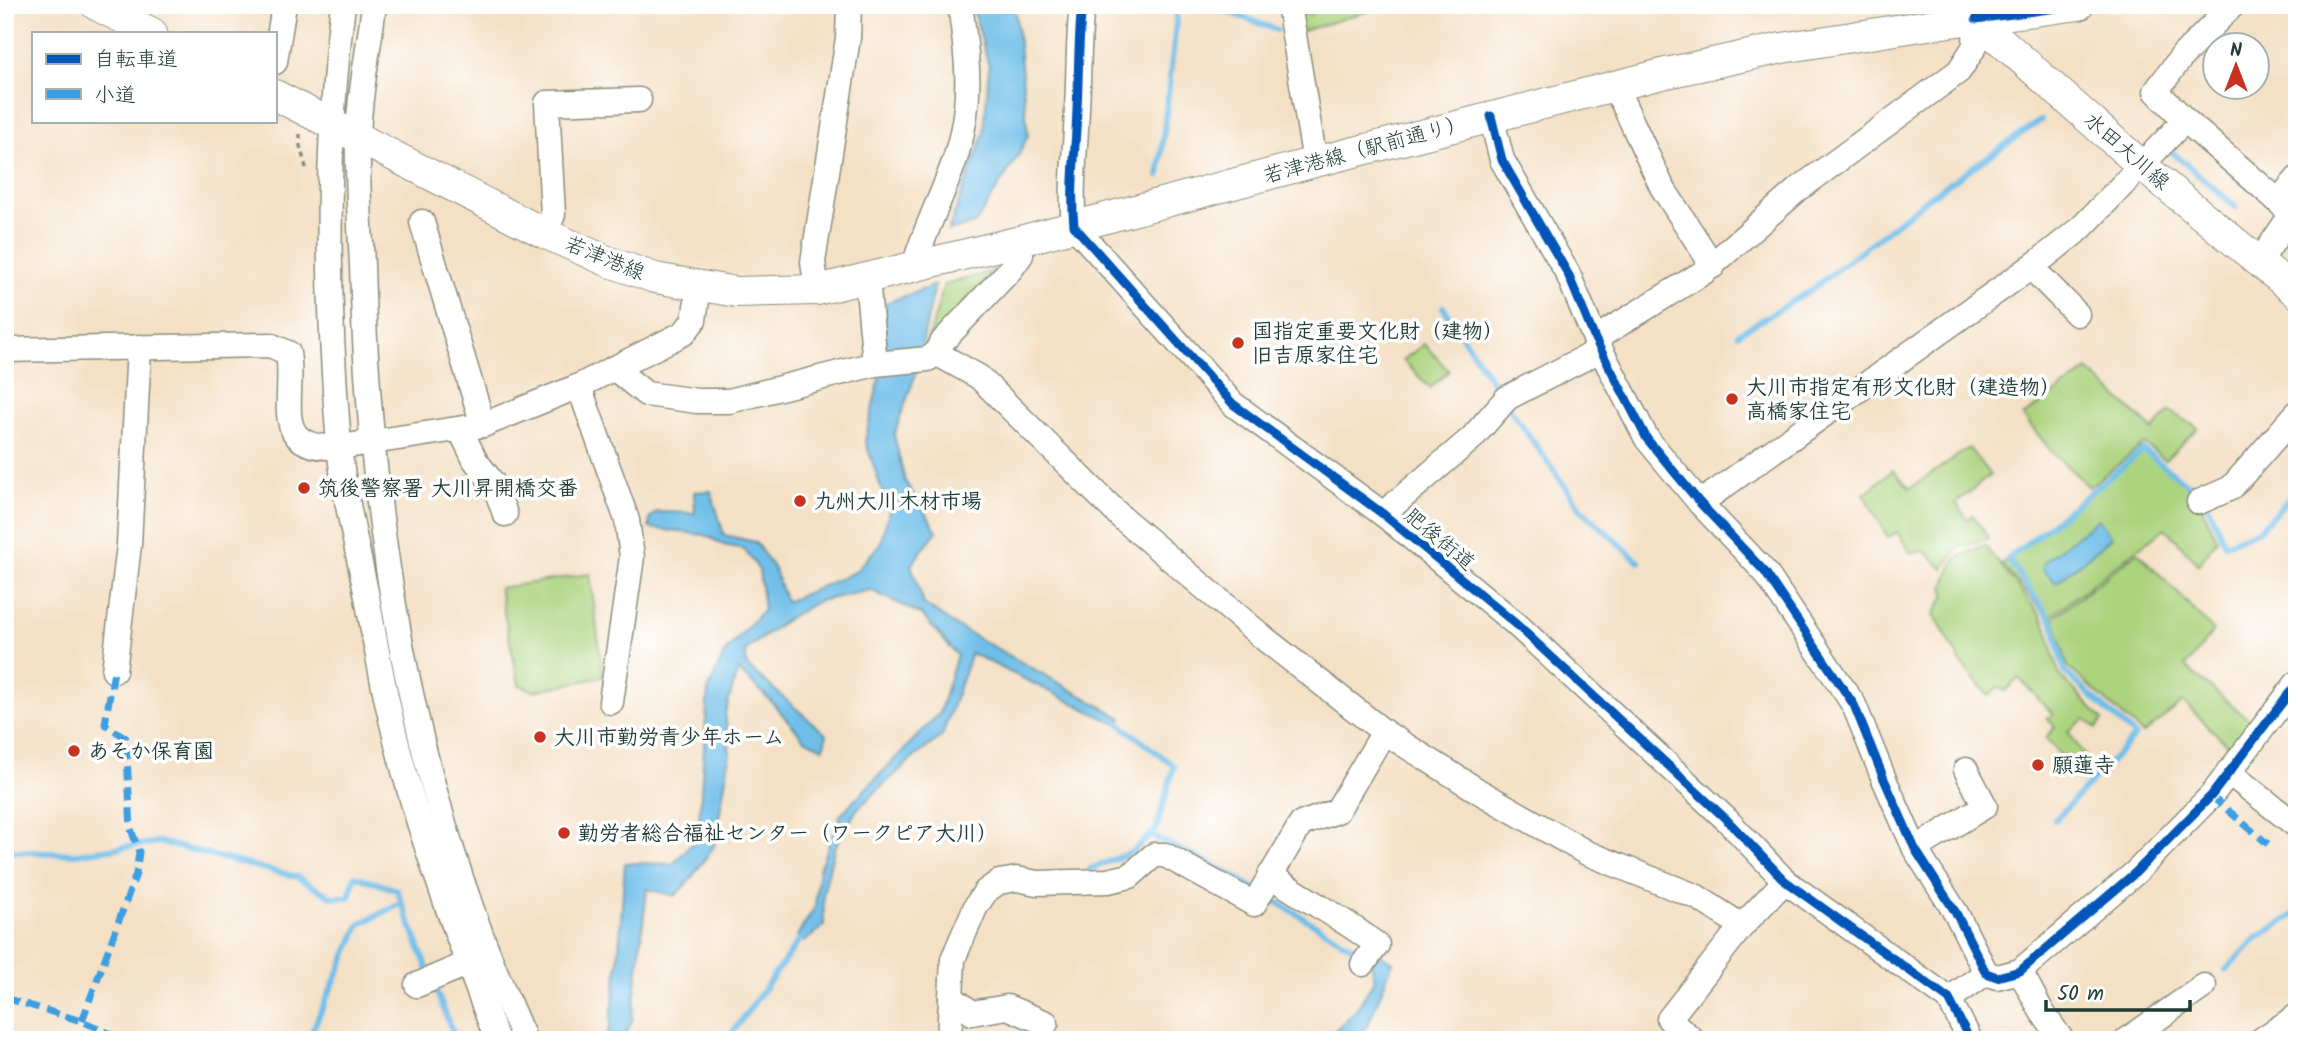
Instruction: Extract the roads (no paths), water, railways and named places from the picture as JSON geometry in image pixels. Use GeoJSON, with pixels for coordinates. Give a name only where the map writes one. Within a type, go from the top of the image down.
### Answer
{"type":"FeatureCollection","features":[{"type":"Feature","properties":{"kind":"main road"},"geometry":{"type":"LineString","coordinates":[[96,5],[150,32]]}},
{"type":"Feature","properties":{"kind":"main road","name":"若津港線（駅前通り）"},"geometry":{"type":"LineString","coordinates":[[964,255],[1491,116],[1662,74],[1968,12],[2079,5]]}},
{"type":"Feature","properties":{"kind":"main road","name":"水田大川線"},"geometry":{"type":"LineString","coordinates":[[1968,12],[2141,165],[2297,293]]}},
{"type":"Feature","properties":{"kind":"main road","name":"若津港線"},"geometry":{"type":"LineString","coordinates":[[276,96],[544,233],[655,278],[736,292],[817,290],[964,255]]}},
{"type":"Feature","properties":{"kind":"street"},"geometry":{"type":"LineString","coordinates":[[276,56],[284,5]]}},
{"type":"Feature","properties":{"kind":"street"},"geometry":{"type":"LineString","coordinates":[[343,5],[335,70],[346,131],[363,304],[371,443],[405,671],[434,791],[472,908],[479,959],[497,1040]]}},
{"type":"Feature","properties":{"kind":"street"},"geometry":{"type":"LineString","coordinates":[[374,5],[346,131],[331,176],[331,258],[340,447],[381,676],[411,797],[449,916],[479,959],[525,1040]]}},
{"type":"Feature","properties":{"kind":"street"},"geometry":{"type":"LineString","coordinates":[[817,290],[813,262],[848,38],[849,5]]}},
{"type":"Feature","properties":{"kind":"street"},"geometry":{"type":"LineString","coordinates":[[921,266],[922,238],[956,155],[965,114],[968,60],[960,5]]}},
{"type":"Feature","properties":{"kind":"street"},"geometry":{"type":"LineString","coordinates":[[1074,226],[1071,203],[1082,5]]}},
{"type":"Feature","properties":{"kind":"street"},"geometry":{"type":"LineString","coordinates":[[1289,5],[1315,162]]}},
{"type":"Feature","properties":{"kind":"street"},"geometry":{"type":"LineString","coordinates":[[2233,5],[2183,55],[2156,91],[2289,212]]}},
{"type":"Feature","properties":{"kind":"street"},"geometry":{"type":"LineString","coordinates":[[1383,514],[1472,438],[1504,401],[1597,345],[1713,266],[1796,191],[1959,71],[1975,46],[1968,12]]}},
{"type":"Feature","properties":{"kind":"street"},"geometry":{"type":"LineString","coordinates":[[1612,87],[1623,103],[1662,187],[1713,266]]}},
{"type":"Feature","properties":{"kind":"street"},"geometry":{"type":"LineString","coordinates":[[544,233],[553,215],[547,103],[639,100]]}},
{"type":"Feature","properties":{"kind":"street"},"geometry":{"type":"LineString","coordinates":[[1491,116],[1502,160],[1569,274],[1597,345],[1647,439],[1700,503],[1765,572],[1854,705],[1915,849],[1956,913],[1986,973],[1997,977],[2020,971],[2135,873],[2211,796],[2297,684]]}},
{"type":"Feature","properties":{"kind":"street"},"geometry":{"type":"LineString","coordinates":[[1700,503],[2031,267],[2081,228],[2185,120]]}},
{"type":"Feature","properties":{"kind":"street"},"geometry":{"type":"LineString","coordinates":[[2260,261],[2289,212],[2297,179]]}},
{"type":"Feature","properties":{"kind":"street"},"geometry":{"type":"LineString","coordinates":[[422,222],[472,427],[475,460],[495,486],[505,514]]}},
{"type":"Feature","properties":{"kind":"street","name":"肥後街道"},"geometry":{"type":"LineString","coordinates":[[1074,226],[1233,404],[1383,514],[1516,624],[1727,820],[1785,881],[1949,999]]}},
{"type":"Feature","properties":{"kind":"street"},"geometry":{"type":"LineString","coordinates":[[932,356],[1011,269],[1021,255],[1020,241]]}},
{"type":"Feature","properties":{"kind":"street"},"geometry":{"type":"LineString","coordinates":[[2031,267],[2077,314]]}},
{"type":"Feature","properties":{"kind":"street"},"geometry":{"type":"LineString","coordinates":[[867,278],[875,364]]}},
{"type":"Feature","properties":{"kind":"street"},"geometry":{"type":"LineString","coordinates":[[5,350],[270,345],[288,353],[291,368],[288,406],[291,431],[303,443],[322,448],[340,447],[472,427],[579,386],[684,333],[694,320],[699,287]]}},
{"type":"Feature","properties":{"kind":"street"},"geometry":{"type":"LineString","coordinates":[[114,671],[129,545],[139,347]]}},
{"type":"Feature","properties":{"kind":"street"},"geometry":{"type":"LineString","coordinates":[[614,368],[646,394],[697,401],[729,401],[875,364],[932,356],[979,377],[1121,517],[1265,639],[1384,732],[1480,792],[1587,853],[1697,897],[1742,926]]}},
{"type":"Feature","properties":{"kind":"street"},"geometry":{"type":"LineString","coordinates":[[579,386],[628,520],[632,557],[611,702]]}},
{"type":"Feature","properties":{"kind":"street"},"geometry":{"type":"LineString","coordinates":[[2199,502],[2231,488],[2297,413]]}},
{"type":"Feature","properties":{"kind":"street"},"geometry":{"type":"LineString","coordinates":[[950,1040],[953,959],[976,906],[986,891],[999,882],[1017,879],[1037,883],[1108,881],[1130,876],[1154,855],[1165,855],[1254,904],[1301,824],[1337,811],[1384,732]]}},
{"type":"Feature","properties":{"kind":"street"},"geometry":{"type":"LineString","coordinates":[[1915,849],[1985,806],[1966,770]]}},
{"type":"Feature","properties":{"kind":"street"},"geometry":{"type":"LineString","coordinates":[[2228,772],[2297,826]]}},
{"type":"Feature","properties":{"kind":"street"},"geometry":{"type":"LineString","coordinates":[[1693,1040],[1668,1019],[1742,926],[1785,881]]}},
{"type":"Feature","properties":{"kind":"street"},"geometry":{"type":"LineString","coordinates":[[1265,885],[1295,893],[1356,928],[1377,945],[1366,959]]}},
{"type":"Feature","properties":{"kind":"street"},"geometry":{"type":"LineString","coordinates":[[427,981],[479,959]]}},
{"type":"Feature","properties":{"kind":"street"},"geometry":{"type":"LineString","coordinates":[[2020,971],[2042,1012],[2062,1040]]}},
{"type":"Feature","properties":{"kind":"street"},"geometry":{"type":"LineString","coordinates":[[1970,1040],[1949,999],[1986,973]]}},
{"type":"Feature","properties":{"kind":"street"},"geometry":{"type":"LineString","coordinates":[[2127,1040],[2204,986]]}},
{"type":"Feature","properties":{"kind":"street"},"geometry":{"type":"LineString","coordinates":[[951,998],[972,1013],[1007,1007],[1046,1023]]}},
{"type":"Feature","properties":{"kind":"street"},"geometry":{"type":"LineString","coordinates":[[2261,1040],[2297,1016]]}},
{"type":"Feature","properties":{"kind":"water"},"geometry":{"type":"Polygon","coordinates":[[[972,5],[1015,5],[1028,135],[975,224],[948,231],[984,133],[989,66],[972,5]]]}},
{"type":"Feature","properties":{"kind":"water"},"geometry":{"type":"Polygon","coordinates":[[[935,285],[915,376],[894,435],[905,481],[937,531],[911,565],[924,604],[956,626],[1122,718],[1118,725],[971,653],[942,736],[857,809],[834,849],[823,894],[824,926],[804,942],[797,936],[815,907],[819,869],[841,814],[939,714],[957,655],[922,615],[871,590],[819,601],[787,619],[745,651],[747,666],[827,735],[823,748],[804,739],[769,699],[738,670],[725,713],[730,754],[714,846],[675,896],[647,889],[632,1020],[624,1040],[604,1040],[610,1027],[618,963],[625,863],[673,864],[698,837],[708,691],[725,652],[764,609],[759,570],[744,549],[724,545],[705,535],[649,528],[650,518],[657,512],[695,513],[694,492],[711,491],[724,535],[755,542],[774,569],[786,602],[855,572],[880,544],[889,512],[865,440],[881,372],[886,303],[935,285]]]}},
{"type":"Feature","properties":{"kind":"water"},"geometry":{"type":"Polygon","coordinates":[[[2098,519],[2112,537],[2056,583],[2043,570],[2043,563],[2098,519]]]}},
{"type":"Feature","properties":{"kind":"water"},"geometry":{"type":"Polygon","coordinates":[[[1379,954],[1393,962],[1368,1025],[1354,1040],[1325,1040],[1356,1010],[1375,979],[1371,963],[1379,954]]]}},
{"type":"Feature","properties":{"kind":"waterway"},"geometry":{"type":"LineString","coordinates":[[1159,176],[1178,5]]}},
{"type":"Feature","properties":{"kind":"waterway"},"geometry":{"type":"LineString","coordinates":[[1210,5],[1277,30]]}},
{"type":"Feature","properties":{"kind":"waterway"},"geometry":{"type":"LineString","coordinates":[[1738,334],[1811,290],[1931,196],[2041,120]]}},
{"type":"Feature","properties":{"kind":"waterway"},"geometry":{"type":"LineString","coordinates":[[2172,152],[2236,207]]}},
{"type":"Feature","properties":{"kind":"waterway"},"geometry":{"type":"LineString","coordinates":[[1443,307],[1502,397]]}},
{"type":"Feature","properties":{"kind":"waterway"},"geometry":{"type":"LineString","coordinates":[[1508,406],[1581,509],[1639,562]]}},
{"type":"Feature","properties":{"kind":"waterway"},"geometry":{"type":"LineString","coordinates":[[2055,820],[2135,736],[2065,672],[2053,623],[2008,559],[2143,450],[2199,496]]}},
{"type":"Feature","properties":{"kind":"waterway"},"geometry":{"type":"LineString","coordinates":[[2207,504],[2225,544],[2259,530],[2297,490]]}},
{"type":"Feature","properties":{"kind":"waterway"},"geometry":{"type":"LineString","coordinates":[[1090,869],[1132,852],[1156,830],[1174,766],[1112,718]]}},
{"type":"Feature","properties":{"kind":"waterway"},"geometry":{"type":"LineString","coordinates":[[1150,835],[1257,890]]}},
{"type":"Feature","properties":{"kind":"waterway"},"geometry":{"type":"LineString","coordinates":[[5,851],[75,854],[159,842],[297,877],[332,897],[349,897],[355,876],[397,890],[429,973]]}},
{"type":"Feature","properties":{"kind":"waterway"},"geometry":{"type":"LineString","coordinates":[[1267,896],[1362,953]]}},
{"type":"Feature","properties":{"kind":"waterway"},"geometry":{"type":"LineString","coordinates":[[308,1040],[360,924],[402,903]]}},
{"type":"Feature","properties":{"kind":"waterway"},"geometry":{"type":"LineString","coordinates":[[2226,970],[2257,938],[2297,913]]}},
{"type":"Feature","properties":{"kind":"waterway"},"geometry":{"type":"LineString","coordinates":[[727,1040],[804,934]]}},
{"type":"Feature","properties":{"kind":"waterway"},"geometry":{"type":"LineString","coordinates":[[433,983],[456,1040]]}},
{"type":"Feature","properties":{"kind":"place","name":"国指定重要文化財（建物） 旧吉原家住宅"},"geometry":{"type":"Point","coordinates":[1238,343]}},
{"type":"Feature","properties":{"kind":"place","name":"大川市指定有形文化財（建造物） 高橋家住宅"},"geometry":{"type":"Point","coordinates":[1732,399]}},
{"type":"Feature","properties":{"kind":"place","name":"筑後警察署 大川昇開橋交番"},"geometry":{"type":"Point","coordinates":[304,488]}},
{"type":"Feature","properties":{"kind":"place","name":"九州大川木材市場"},"geometry":{"type":"Point","coordinates":[800,501]}},
{"type":"Feature","properties":{"kind":"place","name":"大川市勤労青少年ホーム"},"geometry":{"type":"Point","coordinates":[540,737]}},
{"type":"Feature","properties":{"kind":"place","name":"あそか保育園"},"geometry":{"type":"Point","coordinates":[74,751]}},
{"type":"Feature","properties":{"kind":"place","name":"願蓮寺"},"geometry":{"type":"Point","coordinates":[2038,765]}},
{"type":"Feature","properties":{"kind":"place","name":"勤労者総合福祉センター（ワークピア大川）"},"geometry":{"type":"Point","coordinates":[564,833]}}]}
